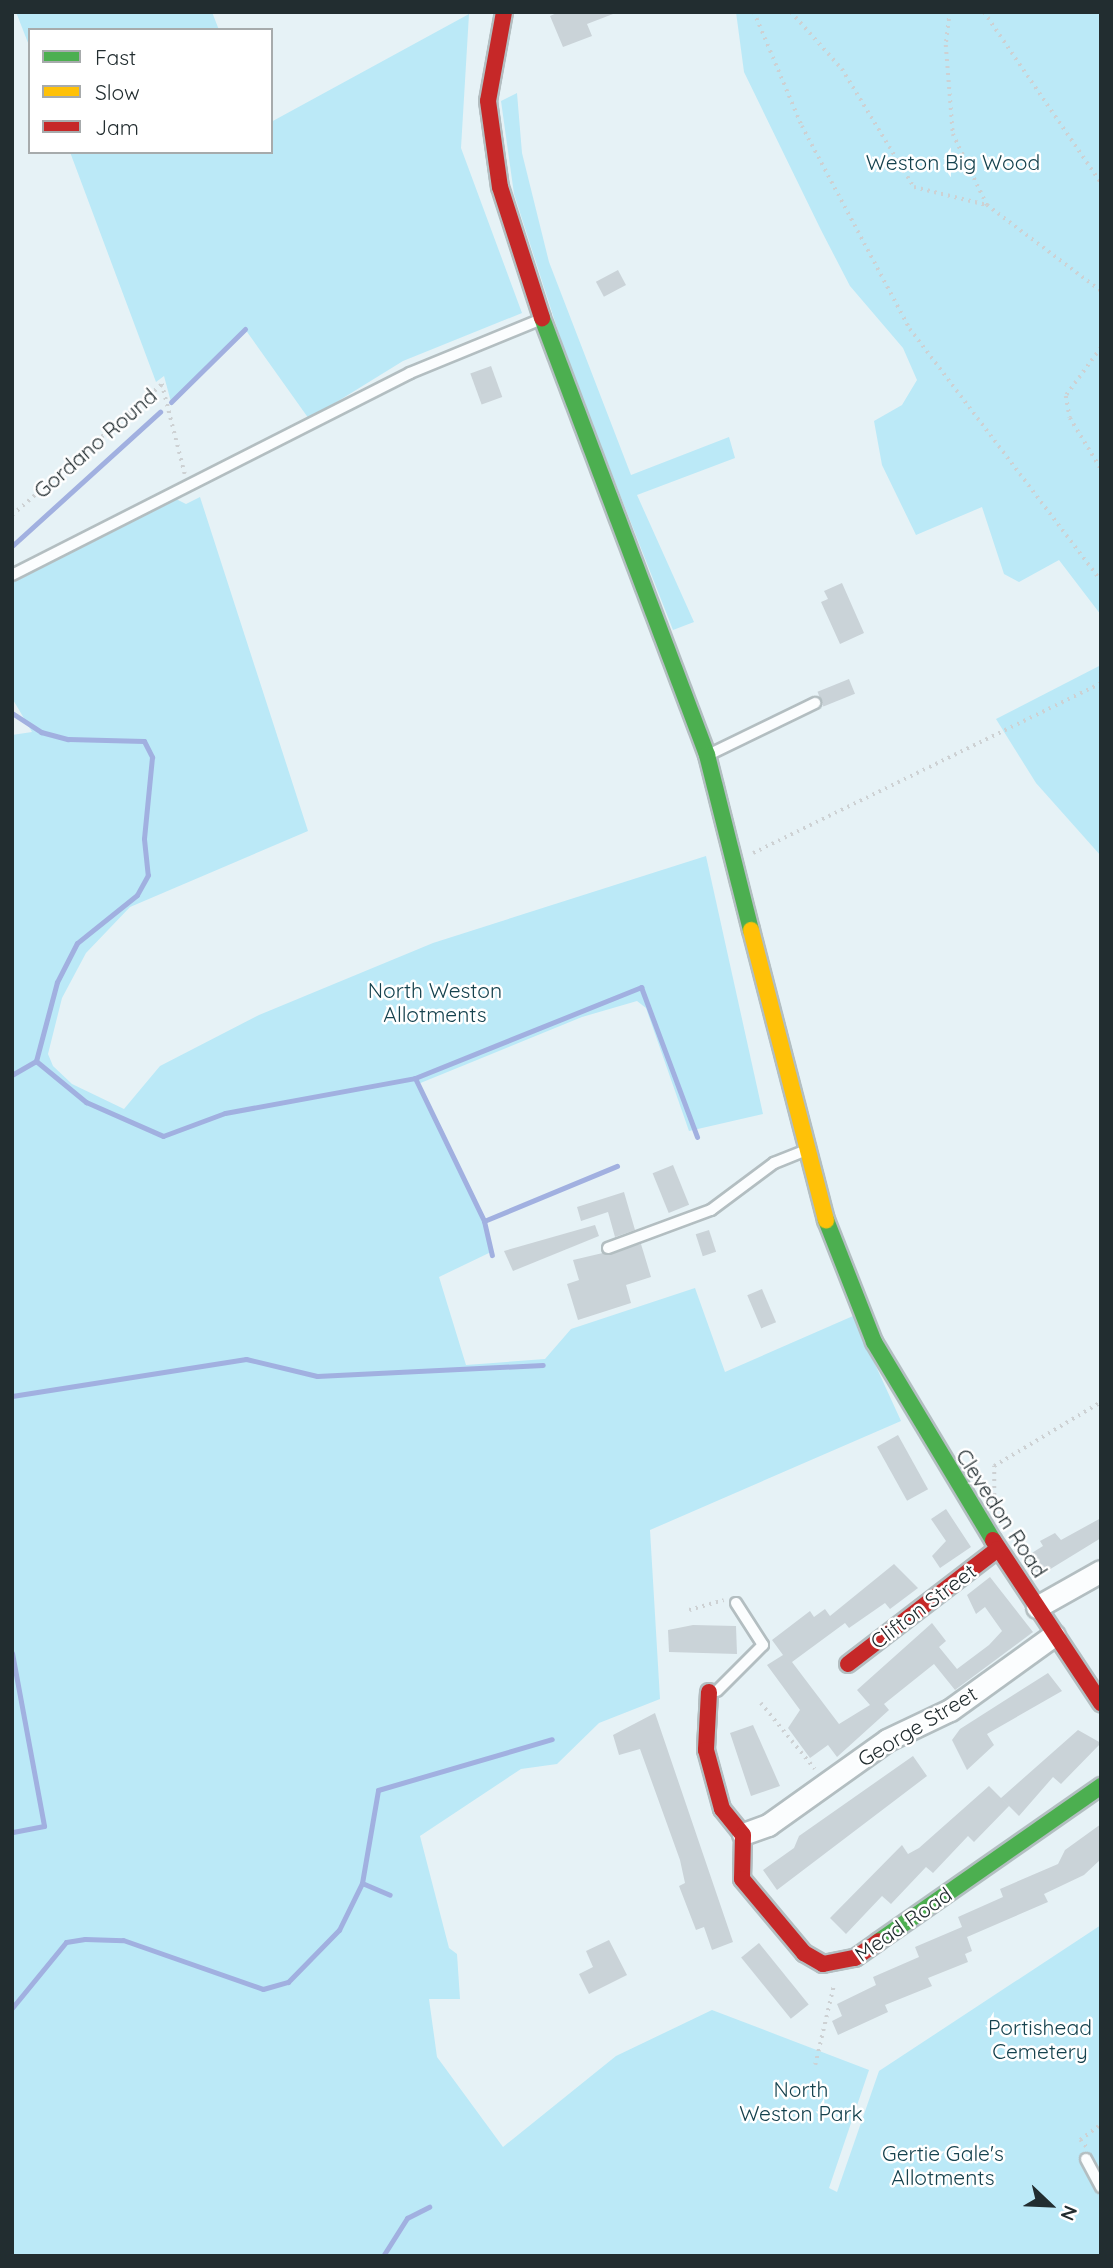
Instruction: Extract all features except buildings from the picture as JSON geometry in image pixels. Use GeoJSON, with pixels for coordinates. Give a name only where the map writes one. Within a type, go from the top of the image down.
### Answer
{"type":"FeatureCollection","features":[{"type":"Feature","properties":{"kind":"main road","name":"Clevedon Road"},"geometry":{"type":"LineString","coordinates":[[504,12],[491,68],[491,136],[515,241],[707,755],[736,861],[805,1150],[874,1342],[998,1549],[1101,1703]]}},
{"type":"Feature","properties":{"kind":"main road","name":"Clifton Street"},"geometry":{"type":"LineString","coordinates":[[845,1666],[998,1549]]}},
{"type":"Feature","properties":{"kind":"main road"},"geometry":{"type":"LineString","coordinates":[[706,1691],[706,1750],[722,1809],[743,1834]]}},
{"type":"Feature","properties":{"kind":"main road","name":"Mead Road"},"geometry":{"type":"LineString","coordinates":[[743,1834],[744,1882],[804,1953],[839,1965],[1101,1786]]}},
{"type":"Feature","properties":{"kind":"street"},"geometry":{"type":"LineString","coordinates":[[1037,1607],[1101,1571]]}},
{"type":"Feature","properties":{"kind":"street","name":"George Street"},"geometry":{"type":"LineString","coordinates":[[743,1834],[768,1825],[887,1740],[950,1710],[1054,1635]]}},
{"type":"Feature","properties":{"kind":"lane"},"geometry":{"type":"LineString","coordinates":[[12,575],[410,373],[542,319]]}},
{"type":"Feature","properties":{"kind":"lane"},"geometry":{"type":"LineString","coordinates":[[707,755],[815,703]]}},
{"type":"Feature","properties":{"kind":"lane"},"geometry":{"type":"LineString","coordinates":[[608,1248],[711,1210],[774,1163],[805,1150]]}},
{"type":"Feature","properties":{"kind":"lane"},"geometry":{"type":"LineString","coordinates":[[706,1691],[763,1645],[736,1604]]}},
{"type":"Feature","properties":{"kind":"lane"},"geometry":{"type":"LineString","coordinates":[[1086,2159],[1101,2187]]}},
{"type":"Feature","properties":{"kind":"path"},"geometry":{"type":"LineString","coordinates":[[754,12],[802,126],[910,329],[1101,581]]}},
{"type":"Feature","properties":{"kind":"path"},"geometry":{"type":"LineString","coordinates":[[791,12],[842,69],[914,187],[988,205],[1101,291]]}},
{"type":"Feature","properties":{"kind":"path"},"geometry":{"type":"LineString","coordinates":[[950,12],[946,45],[953,134],[988,205]]}},
{"type":"Feature","properties":{"kind":"path"},"geometry":{"type":"LineString","coordinates":[[984,12],[1101,183]]}},
{"type":"Feature","properties":{"kind":"path"},"geometry":{"type":"LineString","coordinates":[[1101,348],[1066,396],[1070,418],[1101,469]]}},
{"type":"Feature","properties":{"kind":"path","name":"Gordano Round"},"geometry":{"type":"LineString","coordinates":[[12,515],[162,384],[188,485]]}},
{"type":"Feature","properties":{"kind":"path"},"geometry":{"type":"LineString","coordinates":[[736,861],[1101,683]]}},
{"type":"Feature","properties":{"kind":"path"},"geometry":{"type":"LineString","coordinates":[[983,1525],[996,1496],[994,1466],[1101,1402]]}},
{"type":"Feature","properties":{"kind":"path"},"geometry":{"type":"LineString","coordinates":[[689,1610],[729,1598],[736,1604]]}},
{"type":"Feature","properties":{"kind":"path"},"geometry":{"type":"LineString","coordinates":[[761,1703],[827,1784]]}},
{"type":"Feature","properties":{"kind":"path"},"geometry":{"type":"LineString","coordinates":[[815,2065],[839,1965]]}},
{"type":"Feature","properties":{"kind":"path"},"geometry":{"type":"LineString","coordinates":[[1086,2159],[1091,2154],[1080,2140],[1101,2124]]}},
{"type":"Feature","properties":{"kind":"green space"},"geometry":{"type":"Polygon","coordinates":[[[16,12],[212,12],[218,28],[28,28],[28,43],[16,12]]]}},
{"type":"Feature","properties":{"kind":"green space","name":"Weston Big Wood"},"geometry":{"type":"Polygon","coordinates":[[[736,12],[1101,12],[1101,615],[1059,560],[1019,582],[1004,574],[982,507],[916,535],[882,465],[874,421],[902,405],[917,380],[903,348],[850,286],[821,230],[744,72],[736,12]]]}},
{"type":"Feature","properties":{"kind":"green space"},"geometry":{"type":"Polygon","coordinates":[[[469,14],[461,148],[522,313],[403,361],[309,419],[245,329],[171,402],[164,376],[156,382],[71,154],[273,154],[273,121],[469,14]]]}},
{"type":"Feature","properties":{"kind":"green space"},"geometry":{"type":"Polygon","coordinates":[[[517,93],[522,153],[549,262],[631,475],[729,437],[735,458],[637,495],[694,622],[673,630],[568,362],[514,194],[501,101],[517,93]]]}},
{"type":"Feature","properties":{"kind":"green space"},"geometry":{"type":"Polygon","coordinates":[[[200,497],[308,831],[130,907],[86,953],[62,998],[48,1054],[53,1066],[72,1084],[124,1109],[160,1066],[259,1015],[433,943],[706,856],[763,1114],[689,1131],[646,1008],[637,1001],[582,1017],[418,1084],[484,1221],[491,1252],[439,1277],[466,1365],[545,1359],[571,1329],[695,1288],[725,1372],[853,1316],[901,1421],[650,1530],[660,1699],[599,1723],[557,1764],[521,1769],[420,1836],[449,1948],[457,1954],[460,1999],[429,1999],[437,2057],[503,2147],[616,2056],[712,2010],[869,2070],[829,2188],[837,2192],[879,2071],[1101,1925],[1101,2256],[12,2256],[12,735],[32,732],[12,698],[12,581],[176,499],[186,504],[200,497]]]}},
{"type":"Feature","properties":{"kind":"green space"},"geometry":{"type":"Polygon","coordinates":[[[1101,665],[1101,856],[1036,783],[996,719],[1101,665]]]}},
{"type":"Feature","properties":{"kind":"waterway"},"geometry":{"type":"LineString","coordinates":[[171,402],[245,329]]}},
{"type":"Feature","properties":{"kind":"waterway"},"geometry":{"type":"LineString","coordinates":[[12,546],[160,412]]}},
{"type":"Feature","properties":{"kind":"waterway"},"geometry":{"type":"LineString","coordinates":[[12,713],[41,732],[68,739],[144,741],[152,757],[144,839],[148,875],[137,895],[77,943],[57,982],[36,1061],[12,1075]]}},
{"type":"Feature","properties":{"kind":"waterway"},"geometry":{"type":"LineString","coordinates":[[36,1061],[86,1102],[163,1136],[225,1113],[415,1078],[641,987],[697,1137]]}},
{"type":"Feature","properties":{"kind":"waterway"},"geometry":{"type":"LineString","coordinates":[[415,1078],[484,1221],[492,1255]]}},
{"type":"Feature","properties":{"kind":"waterway"},"geometry":{"type":"LineString","coordinates":[[484,1221],[617,1166]]}},
{"type":"Feature","properties":{"kind":"waterway"},"geometry":{"type":"LineString","coordinates":[[12,1396],[246,1359],[317,1376],[543,1365]]}},
{"type":"Feature","properties":{"kind":"waterway"},"geometry":{"type":"LineString","coordinates":[[12,1653],[44,1826],[12,1832]]}},
{"type":"Feature","properties":{"kind":"waterway"},"geometry":{"type":"LineString","coordinates":[[12,2008],[66,1942],[85,1939],[123,1940],[263,1989],[288,1982],[339,1930],[362,1883],[378,1790],[552,1739]]}},
{"type":"Feature","properties":{"kind":"waterway"},"geometry":{"type":"LineString","coordinates":[[362,1883],[390,1895]]}},
{"type":"Feature","properties":{"kind":"waterway"},"geometry":{"type":"LineString","coordinates":[[383,2256],[407,2218],[429,2207]]}},
{"type":"Feature","properties":{"kind":"traffic: fast"},"geometry":{"type":"LineString","coordinates":[[542,318],[707,755],[751,930]]}},
{"type":"Feature","properties":{"kind":"traffic: fast"},"geometry":{"type":"LineString","coordinates":[[826,1220],[874,1342],[993,1540]]}},
{"type":"Feature","properties":{"kind":"traffic: fast"},"geometry":{"type":"LineString","coordinates":[[879,1941],[1101,1786]]}},
{"type":"Feature","properties":{"kind":"traffic: slow"},"geometry":{"type":"LineString","coordinates":[[751,930],[826,1220]]}},
{"type":"Feature","properties":{"kind":"traffic: jam"},"geometry":{"type":"LineString","coordinates":[[504,12],[488,101],[500,187],[542,318]]}},
{"type":"Feature","properties":{"kind":"traffic: jam"},"geometry":{"type":"LineString","coordinates":[[993,1540],[1101,1703]]}},
{"type":"Feature","properties":{"kind":"traffic: jam"},"geometry":{"type":"LineString","coordinates":[[848,1664],[998,1549]]}},
{"type":"Feature","properties":{"kind":"traffic: jam"},"geometry":{"type":"LineString","coordinates":[[709,1692],[706,1750],[722,1809],[743,1835],[742,1879],[804,1953],[823,1964],[855,1958],[879,1941]]}},
{"type":"Feature","properties":{"kind":"park label","name":"North Weston Allotments"},"geometry":{"type":"Point","coordinates":[435,1002]}},
{"type":"Feature","properties":{"kind":"park label","name":"Portishead Cemetery"},"geometry":{"type":"Point","coordinates":[1040,2039]}},
{"type":"Feature","properties":{"kind":"park label","name":"North Weston Park"},"geometry":{"type":"Point","coordinates":[801,2101]}},
{"type":"Feature","properties":{"kind":"park label","name":"Gertie Gale's Allotments"},"geometry":{"type":"Point","coordinates":[943,2165]}}]}
